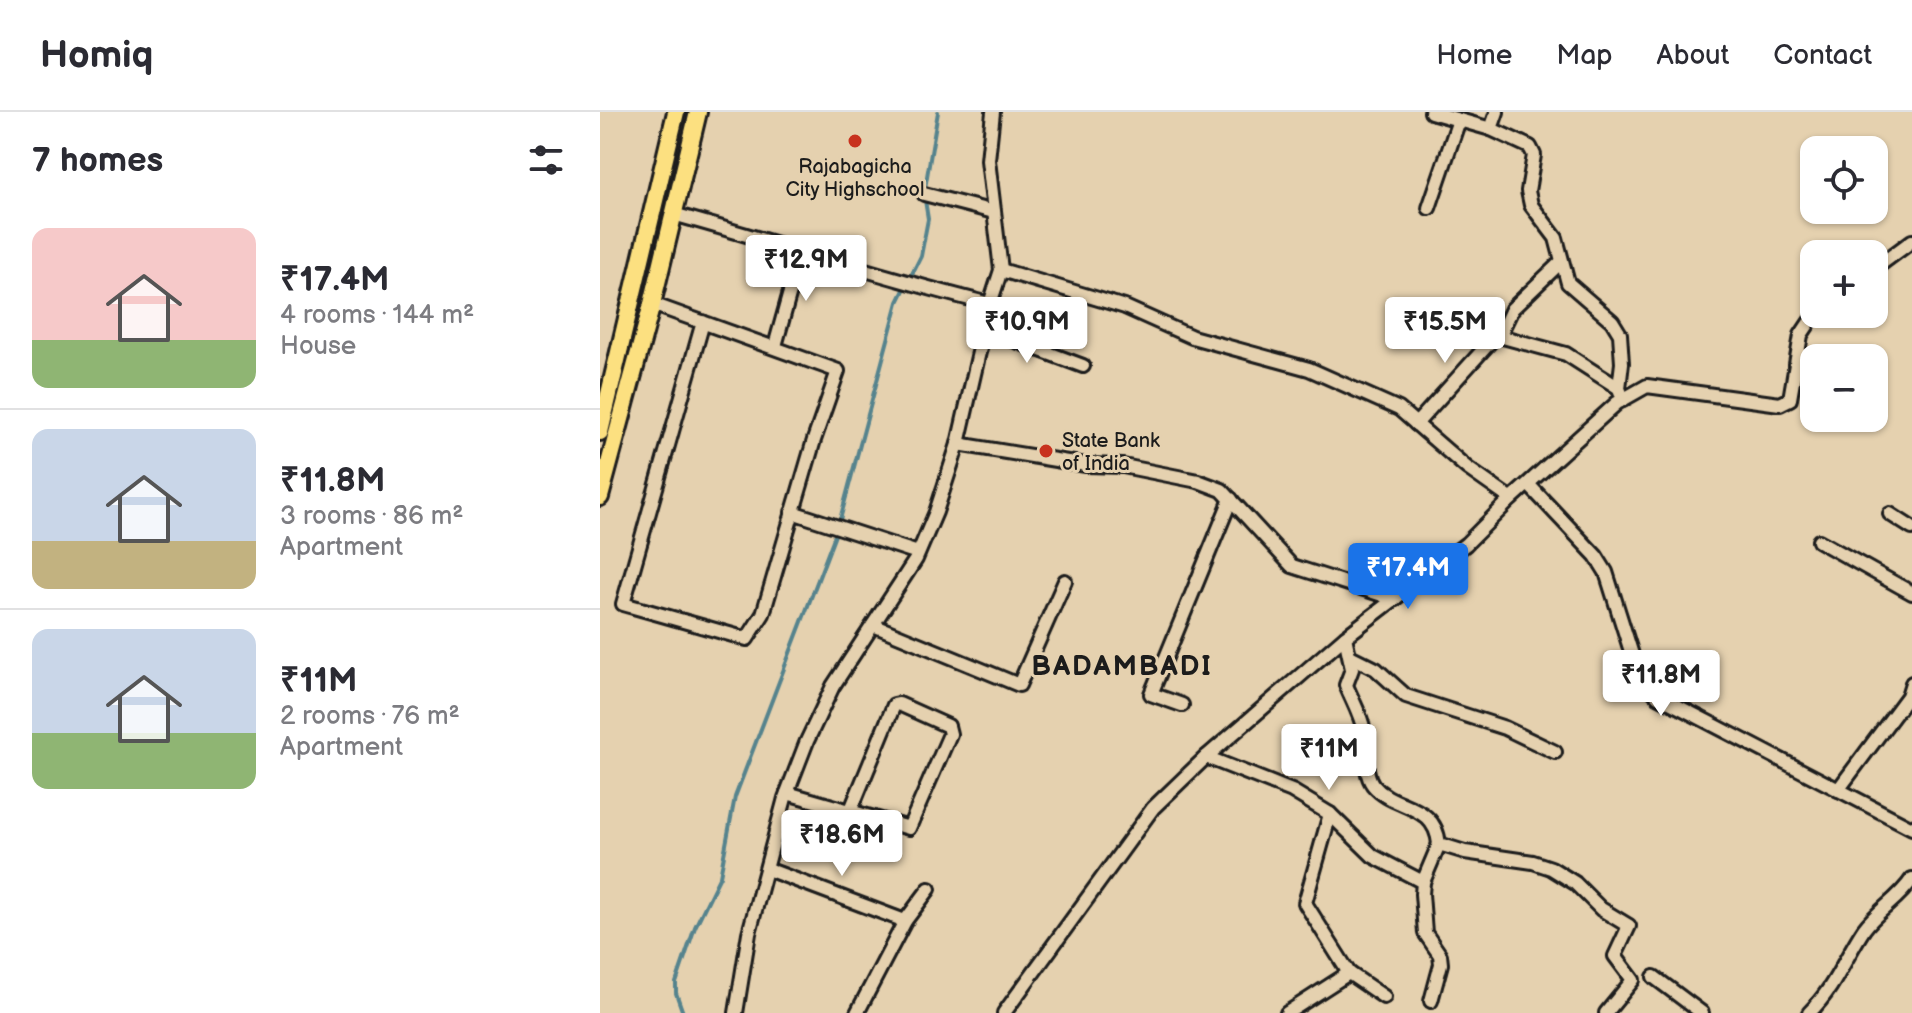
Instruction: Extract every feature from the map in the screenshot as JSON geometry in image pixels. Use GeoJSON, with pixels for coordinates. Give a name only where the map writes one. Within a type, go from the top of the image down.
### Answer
{"type":"FeatureCollection","features":[{"type":"Feature","properties":{"kind":"main road"},"geometry":{"type":"LineString","coordinates":[[600,432],[676,112]]}},
{"type":"Feature","properties":{"kind":"main road"},"geometry":{"type":"LineString","coordinates":[[600,497],[652,304],[698,112]]}},
{"type":"Feature","properties":{"kind":"street"},"geometry":{"type":"LineString","coordinates":[[736,1013],[749,933],[787,793],[807,741],[833,686],[918,553],[936,512],[958,444],[990,304],[1001,270],[988,160],[993,112]]}},
{"type":"Feature","properties":{"kind":"street"},"geometry":{"type":"LineString","coordinates":[[1431,112],[1491,129],[1530,147],[1534,155],[1528,191],[1531,205],[1556,238],[1568,283],[1612,321],[1620,334],[1621,394]]}},
{"type":"Feature","properties":{"kind":"street"},"geometry":{"type":"LineString","coordinates":[[1491,129],[1497,112]]}},
{"type":"Feature","properties":{"kind":"street"},"geometry":{"type":"LineString","coordinates":[[1429,208],[1459,120]]}},
{"type":"Feature","properties":{"kind":"street"},"geometry":{"type":"LineString","coordinates":[[924,194],[994,212]]}},
{"type":"Feature","properties":{"kind":"street"},"geometry":{"type":"LineString","coordinates":[[673,214],[802,249],[911,285],[990,304]]}},
{"type":"Feature","properties":{"kind":"street"},"geometry":{"type":"LineString","coordinates":[[1888,259],[1912,241]]}},
{"type":"Feature","properties":{"kind":"street"},"geometry":{"type":"LineString","coordinates":[[775,346],[802,249]]}},
{"type":"Feature","properties":{"kind":"street"},"geometry":{"type":"LineString","coordinates":[[1416,424],[1499,336],[1512,309],[1561,262]]}},
{"type":"Feature","properties":{"kind":"street"},"geometry":{"type":"LineString","coordinates":[[1001,270],[1125,307],[1192,337],[1309,369],[1399,409],[1467,468],[1511,499]]}},
{"type":"Feature","properties":{"kind":"street"},"geometry":{"type":"LineString","coordinates":[[652,304],[775,346],[838,371],[763,614],[747,639],[623,604],[703,322]]}},
{"type":"Feature","properties":{"kind":"street"},"geometry":{"type":"LineString","coordinates":[[1004,1013],[1153,808],[1206,757],[1345,637],[1466,544],[1621,394],[1647,386],[1780,404],[1790,399],[1801,335],[1806,328]]}},
{"type":"Feature","properties":{"kind":"street"},"geometry":{"type":"LineString","coordinates":[[984,329],[1083,366]]}},
{"type":"Feature","properties":{"kind":"street"},"geometry":{"type":"LineString","coordinates":[[1499,336],[1566,354],[1621,394]]}},
{"type":"Feature","properties":{"kind":"street"},"geometry":{"type":"LineString","coordinates":[[958,444],[1086,465],[1164,472],[1222,490],[1292,566],[1395,599]]}},
{"type":"Feature","properties":{"kind":"street"},"geometry":{"type":"LineString","coordinates":[[1528,484],[1596,556],[1606,572],[1639,677],[1658,696],[1912,828]]}},
{"type":"Feature","properties":{"kind":"street"},"geometry":{"type":"LineString","coordinates":[[1182,705],[1151,694],[1231,499]]}},
{"type":"Feature","properties":{"kind":"street"},"geometry":{"type":"LineString","coordinates":[[792,512],[918,553]]}},
{"type":"Feature","properties":{"kind":"street"},"geometry":{"type":"LineString","coordinates":[[1890,514],[1912,528]]}},
{"type":"Feature","properties":{"kind":"street"},"geometry":{"type":"LineString","coordinates":[[1819,541],[1912,593]]}},
{"type":"Feature","properties":{"kind":"street"},"geometry":{"type":"LineString","coordinates":[[873,625],[1019,685],[1065,581]]}},
{"type":"Feature","properties":{"kind":"street"},"geometry":{"type":"LineString","coordinates":[[1345,637],[1352,669],[1346,685],[1365,731],[1367,771],[1371,782],[1379,791],[1416,809],[1428,818],[1437,831],[1439,844],[1423,882],[1425,933],[1440,955],[1441,964],[1431,1001]]}},
{"type":"Feature","properties":{"kind":"street"},"geometry":{"type":"LineString","coordinates":[[1350,656],[1376,669],[1406,696],[1505,728],[1555,752]]}},
{"type":"Feature","properties":{"kind":"street"},"geometry":{"type":"LineString","coordinates":[[1838,790],[1908,696],[1912,683]]}},
{"type":"Feature","properties":{"kind":"street"},"geometry":{"type":"LineString","coordinates":[[787,793],[850,812],[909,828],[950,734],[948,726],[899,704],[894,705],[850,812]]}},
{"type":"Feature","properties":{"kind":"street"},"geometry":{"type":"LineString","coordinates":[[1206,757],[1277,783],[1330,814],[1373,856],[1423,882]]}},
{"type":"Feature","properties":{"kind":"street"},"geometry":{"type":"LineString","coordinates":[[1330,814],[1305,903],[1349,973],[1384,997]]}},
{"type":"Feature","properties":{"kind":"street"},"geometry":{"type":"LineString","coordinates":[[1439,844],[1474,854],[1533,862],[1551,868],[1575,883],[1601,909],[1629,926],[1615,956],[1633,980],[1606,1013]]}},
{"type":"Feature","properties":{"kind":"street"},"geometry":{"type":"LineString","coordinates":[[767,869],[905,921]]}},
{"type":"Feature","properties":{"kind":"street"},"geometry":{"type":"LineString","coordinates":[[1809,1013],[1827,994],[1864,930],[1904,892],[1912,879]]}},
{"type":"Feature","properties":{"kind":"street"},"geometry":{"type":"LineString","coordinates":[[857,1013],[905,921],[929,889]]}},
{"type":"Feature","properties":{"kind":"street"},"geometry":{"type":"LineString","coordinates":[[1287,1013],[1349,973]]}},
{"type":"Feature","properties":{"kind":"street"},"geometry":{"type":"LineString","coordinates":[[1654,977],[1702,1013]]}},
{"type":"Feature","properties":{"kind":"waterway"},"geometry":{"type":"LineString","coordinates":[[683,1013],[676,983],[695,927],[720,876],[735,797],[838,527],[898,302],[921,256],[928,219],[924,194],[938,112]]}},
{"type":"Feature","properties":{"kind":"place","name":"Rajabagicha City Highschool"},"geometry":{"type":"Point","coordinates":[855,141]}},
{"type":"Feature","properties":{"kind":"place","name":"State Bank of India"},"geometry":{"type":"Point","coordinates":[1046,451]}},
{"type":"Feature","properties":{"kind":"district","name":"BADAMBADI"},"geometry":{"type":"Point","coordinates":[1122,665]}}]}
